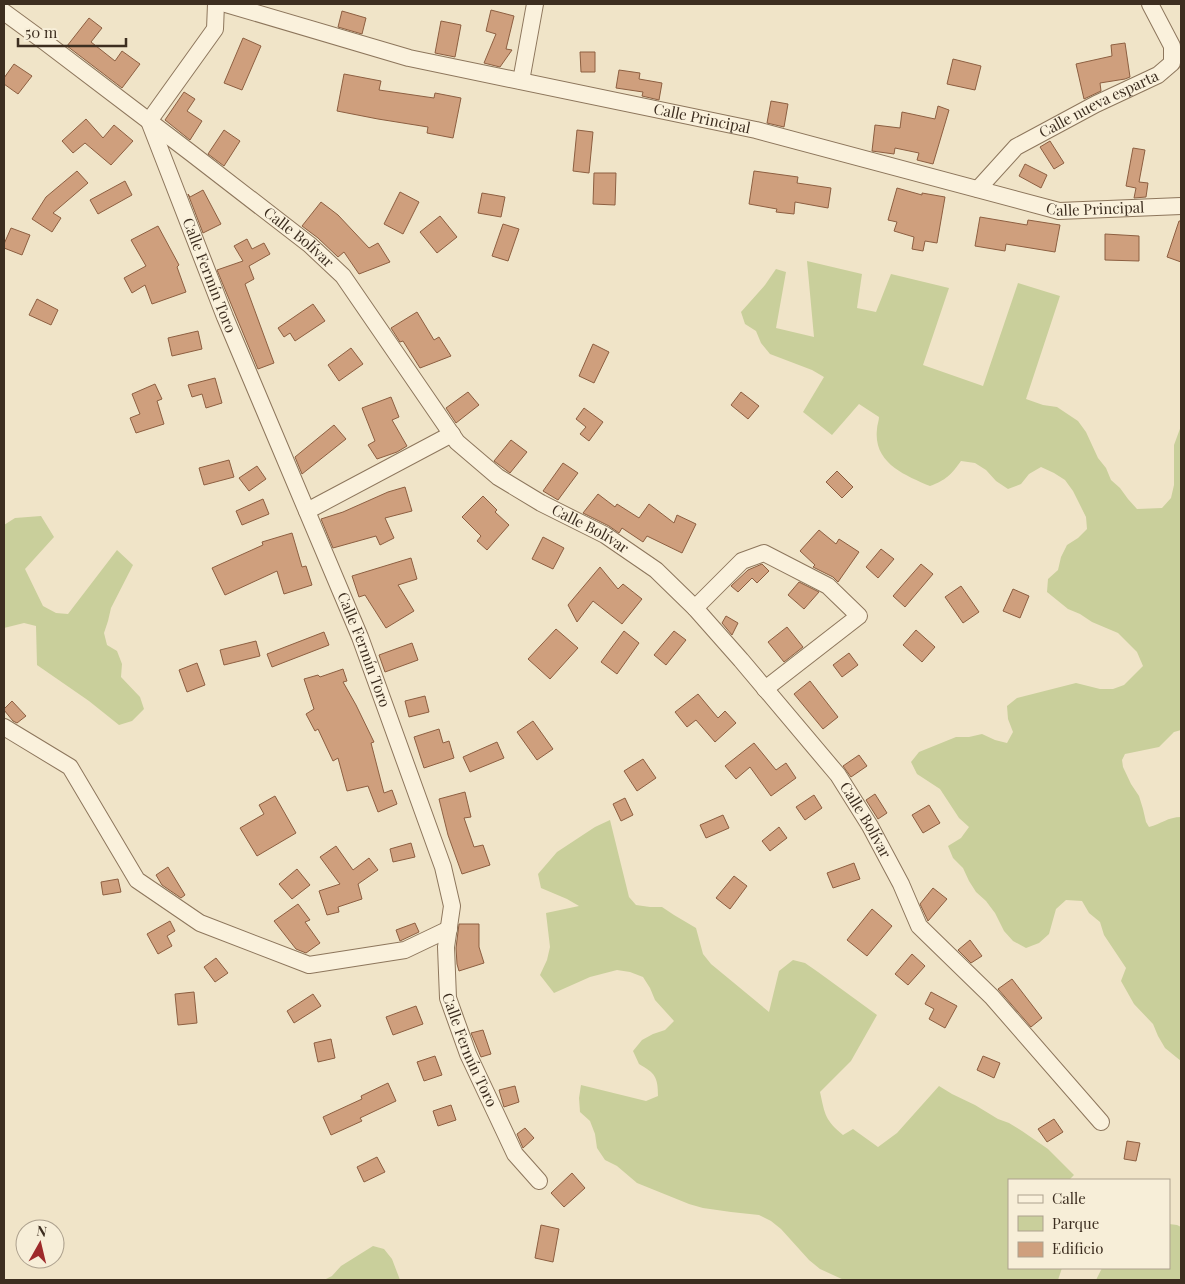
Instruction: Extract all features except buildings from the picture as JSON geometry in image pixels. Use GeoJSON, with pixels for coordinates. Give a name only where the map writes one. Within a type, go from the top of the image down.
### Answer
{"type":"FeatureCollection","features":[{"type":"Feature","properties":{"kind":"street"},"geometry":{"type":"LineString","coordinates":[[150,121],[215,29],[216,4]]}},
{"type":"Feature","properties":{"kind":"street","name":"Calle Principal"},"geometry":{"type":"LineString","coordinates":[[226,4],[409,58],[756,130],[1059,211],[1181,206]]}},
{"type":"Feature","properties":{"kind":"street"},"geometry":{"type":"LineString","coordinates":[[521,82],[535,4]]}},
{"type":"Feature","properties":{"kind":"street","name":"Calle nueva esparta"},"geometry":{"type":"LineString","coordinates":[[978,189],[1016,147],[1096,104],[1158,76],[1172,63],[1172,46],[1150,4]]}},
{"type":"Feature","properties":{"kind":"street","name":"Calle Bolívar"},"geometry":{"type":"LineString","coordinates":[[4,12],[150,121],[310,245],[343,276],[457,442],[498,477],[541,503],[605,535],[656,570],[695,608],[838,775],[875,834],[902,884],[919,926],[992,998],[1101,1122]]}},
{"type":"Feature","properties":{"kind":"street","name":"Calle Fermín Toro"},"geometry":{"type":"LineString","coordinates":[[150,121],[225,317],[360,637],[443,867],[452,906],[446,947],[448,998],[468,1054],[516,1154],[539,1181]]}},
{"type":"Feature","properties":{"kind":"street"},"geometry":{"type":"LineString","coordinates":[[307,511],[452,434]]}},
{"type":"Feature","properties":{"kind":"street"},"geometry":{"type":"LineString","coordinates":[[695,608],[742,561],[764,553],[828,586],[860,616],[765,689]]}},
{"type":"Feature","properties":{"kind":"street"},"geometry":{"type":"LineString","coordinates":[[4,727],[70,767],[137,880],[200,923],[309,965],[405,950],[449,929]]}},
{"type":"Feature","properties":{"kind":"green space"},"geometry":{"type":"Polygon","coordinates":[[[807,261],[862,274],[857,308],[876,312],[891,274],[949,288],[923,365],[983,386],[1018,283],[1060,296],[1026,399],[1043,405],[1057,407],[1078,421],[1086,432],[1111,480],[1137,509],[1162,508],[1171,498],[1174,485],[1174,445],[1181,426],[1181,730],[1174,732],[1159,747],[1125,754],[1122,760],[1123,767],[1131,784],[1139,796],[1149,827],[1172,818],[1181,817],[1181,1061],[1165,1048],[1153,1024],[1134,1004],[1121,981],[1126,968],[1104,935],[1100,922],[1089,913],[1082,901],[1066,900],[1056,909],[1049,934],[1039,943],[1026,948],[1013,941],[1004,931],[995,913],[986,901],[976,892],[963,868],[953,858],[948,846],[961,838],[969,827],[959,818],[940,789],[917,774],[911,762],[919,752],[956,737],[982,734],[1007,743],[1013,732],[1008,719],[1007,706],[1017,698],[1076,683],[1100,689],[1113,689],[1124,685],[1143,666],[1137,652],[1118,633],[1068,609],[1047,592],[1048,579],[1058,570],[1061,557],[1067,545],[1087,529],[1086,517],[1073,491],[1065,480],[1041,467],[1029,474],[1021,484],[1008,489],[975,463],[961,461],[948,477],[930,486],[901,472],[885,459],[877,441],[879,417],[859,404],[832,435],[803,412],[824,377],[812,370],[770,354],[761,343],[756,331],[745,324],[741,312],[765,285],[776,269],[786,272],[776,328],[814,337],[807,261]]]}},
{"type":"Feature","properties":{"kind":"green space"},"geometry":{"type":"Polygon","coordinates":[[[41,516],[54,537],[25,569],[43,606],[56,613],[68,614],[117,550],[133,565],[111,608],[104,633],[107,645],[117,651],[122,664],[121,677],[140,697],[144,709],[132,721],[119,725],[89,701],[37,665],[36,626],[24,623],[4,628],[4,525],[15,518],[41,516]]]}},
{"type":"Feature","properties":{"kind":"green space"},"geometry":{"type":"Polygon","coordinates":[[[610,820],[629,897],[636,905],[662,907],[696,928],[703,954],[711,964],[769,1012],[779,971],[793,960],[805,963],[877,1015],[851,1061],[820,1092],[829,1121],[843,1135],[853,1129],[878,1147],[897,1133],[939,1086],[998,1119],[1009,1123],[1048,1149],[1074,1175],[1070,1179],[1008,1179],[1008,1269],[1062,1269],[1058,1280],[844,1280],[820,1269],[771,1221],[759,1215],[703,1208],[689,1204],[637,1183],[617,1166],[605,1160],[597,1148],[595,1134],[590,1121],[580,1112],[579,1098],[581,1085],[646,1101],[658,1096],[654,1076],[649,1070],[639,1064],[633,1051],[642,1040],[665,1030],[674,1021],[655,1000],[643,977],[630,972],[617,970],[590,977],[554,993],[540,975],[547,960],[550,947],[546,913],[579,906],[541,888],[538,874],[557,852],[595,827],[610,820]]]}},
{"type":"Feature","properties":{"kind":"green space"},"geometry":{"type":"Polygon","coordinates":[[[1170,1224],[1181,1227],[1181,1280],[1096,1280],[1102,1269],[1170,1269],[1170,1224]]]}},
{"type":"Feature","properties":{"kind":"green space"},"geometry":{"type":"Polygon","coordinates":[[[373,1246],[384,1249],[392,1259],[400,1280],[324,1280],[332,1276],[341,1266],[373,1246]]]}}]}
